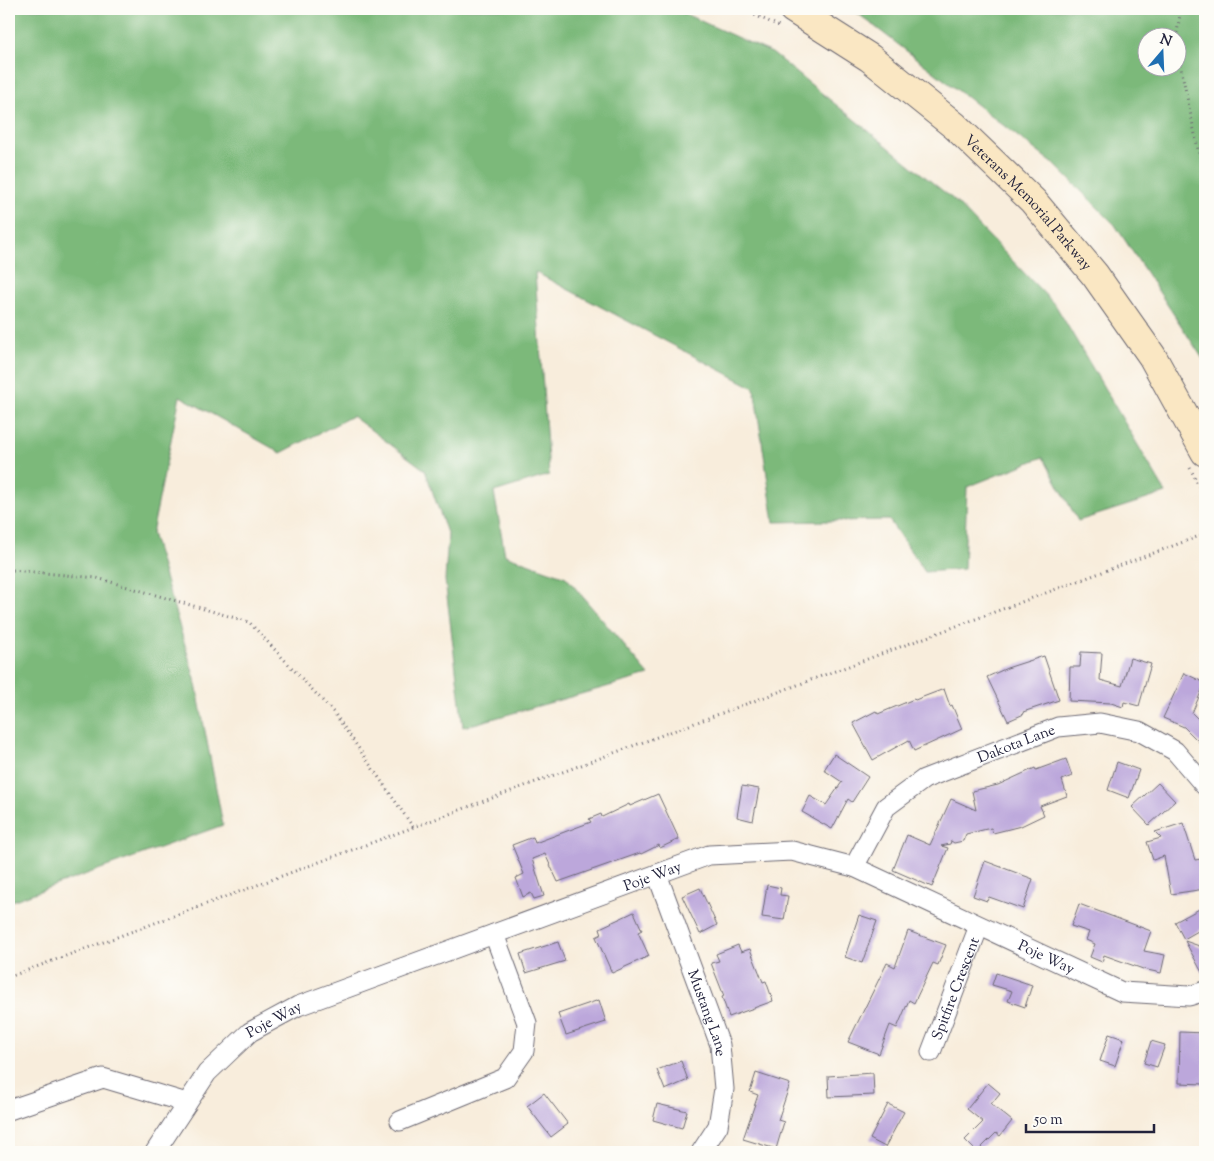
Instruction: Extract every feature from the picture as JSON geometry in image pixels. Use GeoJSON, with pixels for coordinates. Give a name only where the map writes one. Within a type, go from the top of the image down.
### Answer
{"type":"FeatureCollection","features":[{"type":"Feature","properties":{"kind":"main road","name":"Veterans Memorial Parkway"},"geometry":{"type":"LineString","coordinates":[[789,19],[870,58],[955,126],[1033,201],[1095,275],[1152,356],[1196,458]]}},
{"type":"Feature","properties":{"kind":"street","name":"Dakota Lane"},"geometry":{"type":"LineString","coordinates":[[854,867],[886,807],[924,779],[1058,727],[1100,723],[1139,731],[1175,751],[1205,786]]}},
{"type":"Feature","properties":{"kind":"street","name":"Poje Way"},"geometry":{"type":"LineString","coordinates":[[155,1152],[207,1073],[250,1032],[298,1006],[709,855],[792,851],[854,867],[1122,992],[1189,996],[1205,992]]}},
{"type":"Feature","properties":{"kind":"street","name":"Mustang Lane"},"geometry":{"type":"LineString","coordinates":[[657,874],[720,1045],[724,1088],[718,1126],[701,1152]]}},
{"type":"Feature","properties":{"kind":"street","name":"Spitfire Crescent"},"geometry":{"type":"LineString","coordinates":[[931,1052],[979,926]]}},
{"type":"Feature","properties":{"kind":"street"},"geometry":{"type":"LineString","coordinates":[[400,1121],[505,1078],[524,1051],[527,1023],[494,934]]}},
{"type":"Feature","properties":{"kind":"street"},"geometry":{"type":"LineString","coordinates":[[9,1110],[103,1078],[187,1103]]}},
{"type":"Feature","properties":{"kind":"path"},"geometry":{"type":"LineString","coordinates":[[741,9],[789,19]]}},
{"type":"Feature","properties":{"kind":"path"},"geometry":{"type":"LineString","coordinates":[[1178,28],[1181,9]]}},
{"type":"Feature","properties":{"kind":"path"},"geometry":{"type":"LineString","coordinates":[[1183,78],[1205,175]]}},
{"type":"Feature","properties":{"kind":"path"},"geometry":{"type":"LineString","coordinates":[[1196,458],[1205,498]]}},
{"type":"Feature","properties":{"kind":"path"},"geometry":{"type":"LineString","coordinates":[[9,977],[1205,534]]}},
{"type":"Feature","properties":{"kind":"path"},"geometry":{"type":"LineString","coordinates":[[9,567],[12,570],[97,578],[249,622],[335,714],[412,827]]}},
{"type":"Feature","properties":{"kind":"green space"},"geometry":{"type":"Polygon","coordinates":[[[9,9],[674,9],[772,53],[954,200],[1056,306],[1166,493],[1078,521],[1043,457],[967,487],[964,569],[925,572],[889,520],[774,522],[754,388],[535,272],[549,475],[494,492],[505,555],[566,577],[649,675],[463,727],[445,580],[448,536],[425,470],[352,416],[281,453],[180,396],[152,533],[195,679],[223,825],[9,902],[9,9]]]}},
{"type":"Feature","properties":{"kind":"green space"},"geometry":{"type":"Polygon","coordinates":[[[852,9],[1205,9],[1205,362],[1115,225],[1055,165],[852,9]]]}},
{"type":"Feature","properties":{"kind":"building"},"geometry":{"type":"Polygon","coordinates":[[[1081,652],[1102,653],[1100,680],[1122,686],[1130,658],[1151,664],[1139,706],[1124,702],[1123,707],[1111,703],[1069,701],[1070,667],[1080,667],[1081,652]]]}},
{"type":"Feature","properties":{"kind":"building"},"geometry":{"type":"Polygon","coordinates":[[[1044,656],[1059,700],[1023,712],[1024,714],[1008,721],[987,677],[1007,668],[1044,656]]]}},
{"type":"Feature","properties":{"kind":"building"},"geometry":{"type":"Polygon","coordinates":[[[1184,673],[1205,683],[1192,713],[1205,726],[1205,748],[1184,727],[1163,718],[1184,673]]]}},
{"type":"Feature","properties":{"kind":"building"},"geometry":{"type":"Polygon","coordinates":[[[944,689],[950,706],[952,705],[962,729],[914,751],[909,740],[873,760],[853,723],[876,711],[878,714],[944,689]]]}},
{"type":"Feature","properties":{"kind":"building"},"geometry":{"type":"Polygon","coordinates":[[[834,754],[868,777],[852,802],[848,799],[832,829],[802,812],[810,796],[826,805],[842,782],[824,770],[834,754]]]}},
{"type":"Feature","properties":{"kind":"building"},"geometry":{"type":"Polygon","coordinates":[[[1066,759],[1072,776],[1062,780],[1067,796],[1040,806],[1044,815],[1021,826],[993,833],[991,828],[966,834],[963,841],[954,843],[951,841],[950,844],[941,846],[948,848],[932,887],[893,870],[907,835],[930,845],[951,799],[976,810],[972,791],[998,785],[1035,768],[1036,770],[1066,759]]]}},
{"type":"Feature","properties":{"kind":"building"},"geometry":{"type":"Polygon","coordinates":[[[1117,762],[1139,770],[1129,798],[1108,790],[1117,762]]]}},
{"type":"Feature","properties":{"kind":"building"},"geometry":{"type":"Polygon","coordinates":[[[1158,783],[1175,801],[1149,825],[1132,807],[1158,783]]]}},
{"type":"Feature","properties":{"kind":"building"},"geometry":{"type":"Polygon","coordinates":[[[742,786],[759,789],[753,821],[737,817],[742,786]]]}},
{"type":"Feature","properties":{"kind":"building"},"geometry":{"type":"Polygon","coordinates":[[[658,794],[679,839],[660,848],[659,845],[641,854],[558,882],[545,854],[532,859],[544,896],[534,899],[531,893],[523,897],[516,878],[524,874],[512,845],[533,837],[535,843],[591,822],[589,819],[601,814],[602,817],[629,804],[630,806],[658,794]]]}},
{"type":"Feature","properties":{"kind":"building"},"geometry":{"type":"Polygon","coordinates":[[[1183,823],[1195,860],[1201,859],[1205,889],[1171,894],[1164,856],[1153,860],[1147,842],[1161,838],[1155,832],[1183,823]]]}},
{"type":"Feature","properties":{"kind":"building"},"geometry":{"type":"Polygon","coordinates":[[[985,861],[1033,879],[1023,909],[989,897],[987,901],[973,896],[985,861]]]}},
{"type":"Feature","properties":{"kind":"building"},"geometry":{"type":"Polygon","coordinates":[[[767,885],[781,888],[780,895],[788,896],[784,920],[762,917],[767,885]]]}},
{"type":"Feature","properties":{"kind":"building"},"geometry":{"type":"Polygon","coordinates":[[[700,888],[717,925],[700,934],[682,896],[700,888]]]}},
{"type":"Feature","properties":{"kind":"building"},"geometry":{"type":"Polygon","coordinates":[[[1079,904],[1151,931],[1144,951],[1165,955],[1161,973],[1143,969],[1104,955],[1102,962],[1090,957],[1095,944],[1086,940],[1089,932],[1071,926],[1079,904]]]}},
{"type":"Feature","properties":{"kind":"building"},"geometry":{"type":"Polygon","coordinates":[[[1205,906],[1205,927],[1184,939],[1175,922],[1205,906]]]}},
{"type":"Feature","properties":{"kind":"building"},"geometry":{"type":"Polygon","coordinates":[[[634,912],[642,930],[638,932],[649,956],[612,973],[596,937],[602,934],[600,928],[634,912]]]}},
{"type":"Feature","properties":{"kind":"building"},"geometry":{"type":"Polygon","coordinates":[[[859,915],[877,921],[862,963],[845,957],[859,915]]]}},
{"type":"Feature","properties":{"kind":"building"},"geometry":{"type":"Polygon","coordinates":[[[908,931],[946,945],[938,965],[933,963],[914,1003],[909,1000],[897,1028],[890,1025],[879,1054],[848,1042],[887,963],[895,967],[908,931]]]}},
{"type":"Feature","properties":{"kind":"building"},"geometry":{"type":"Polygon","coordinates":[[[1185,941],[1205,948],[1205,978],[1185,941]]]}},
{"type":"Feature","properties":{"kind":"building"},"geometry":{"type":"Polygon","coordinates":[[[558,942],[565,961],[526,973],[520,954],[558,942]]]}},
{"type":"Feature","properties":{"kind":"building"},"geometry":{"type":"Polygon","coordinates":[[[738,945],[741,952],[750,949],[763,982],[766,981],[773,1001],[729,1017],[722,997],[724,996],[711,963],[719,961],[716,954],[738,945]]]}},
{"type":"Feature","properties":{"kind":"building"},"geometry":{"type":"Polygon","coordinates":[[[996,973],[1032,985],[1025,1007],[1008,1001],[1012,991],[992,985],[996,973]]]}},
{"type":"Feature","properties":{"kind":"building"},"geometry":{"type":"Polygon","coordinates":[[[599,1000],[606,1022],[566,1035],[558,1014],[599,1000]]]}},
{"type":"Feature","properties":{"kind":"building"},"geometry":{"type":"Polygon","coordinates":[[[1180,1032],[1205,1033],[1204,1084],[1179,1083],[1180,1032]]]}},
{"type":"Feature","properties":{"kind":"building"},"geometry":{"type":"Polygon","coordinates":[[[1109,1034],[1124,1039],[1115,1066],[1100,1061],[1109,1034]]]}},
{"type":"Feature","properties":{"kind":"building"},"geometry":{"type":"Polygon","coordinates":[[[1151,1041],[1165,1045],[1157,1067],[1144,1063],[1151,1041]]]}},
{"type":"Feature","properties":{"kind":"building"},"geometry":{"type":"Polygon","coordinates":[[[681,1061],[688,1080],[665,1090],[657,1070],[681,1061]]]}},
{"type":"Feature","properties":{"kind":"building"},"geometry":{"type":"Polygon","coordinates":[[[756,1073],[790,1084],[778,1120],[784,1122],[776,1149],[743,1139],[758,1095],[750,1092],[756,1073]]]}},
{"type":"Feature","properties":{"kind":"building"},"geometry":{"type":"Polygon","coordinates":[[[873,1073],[874,1095],[829,1097],[828,1076],[873,1073]]]}},
{"type":"Feature","properties":{"kind":"building"},"geometry":{"type":"Polygon","coordinates":[[[988,1083],[1000,1093],[991,1104],[1012,1121],[1000,1136],[996,1133],[977,1152],[965,1140],[983,1122],[967,1109],[988,1083]]]}},
{"type":"Feature","properties":{"kind":"building"},"geometry":{"type":"Polygon","coordinates":[[[544,1093],[568,1124],[551,1137],[527,1106],[544,1093]]]}},
{"type":"Feature","properties":{"kind":"building"},"geometry":{"type":"Polygon","coordinates":[[[657,1104],[687,1111],[682,1128],[653,1120],[657,1104]]]}},
{"type":"Feature","properties":{"kind":"building"},"geometry":{"type":"Polygon","coordinates":[[[888,1104],[904,1112],[885,1147],[870,1139],[888,1104]]]}}]}
